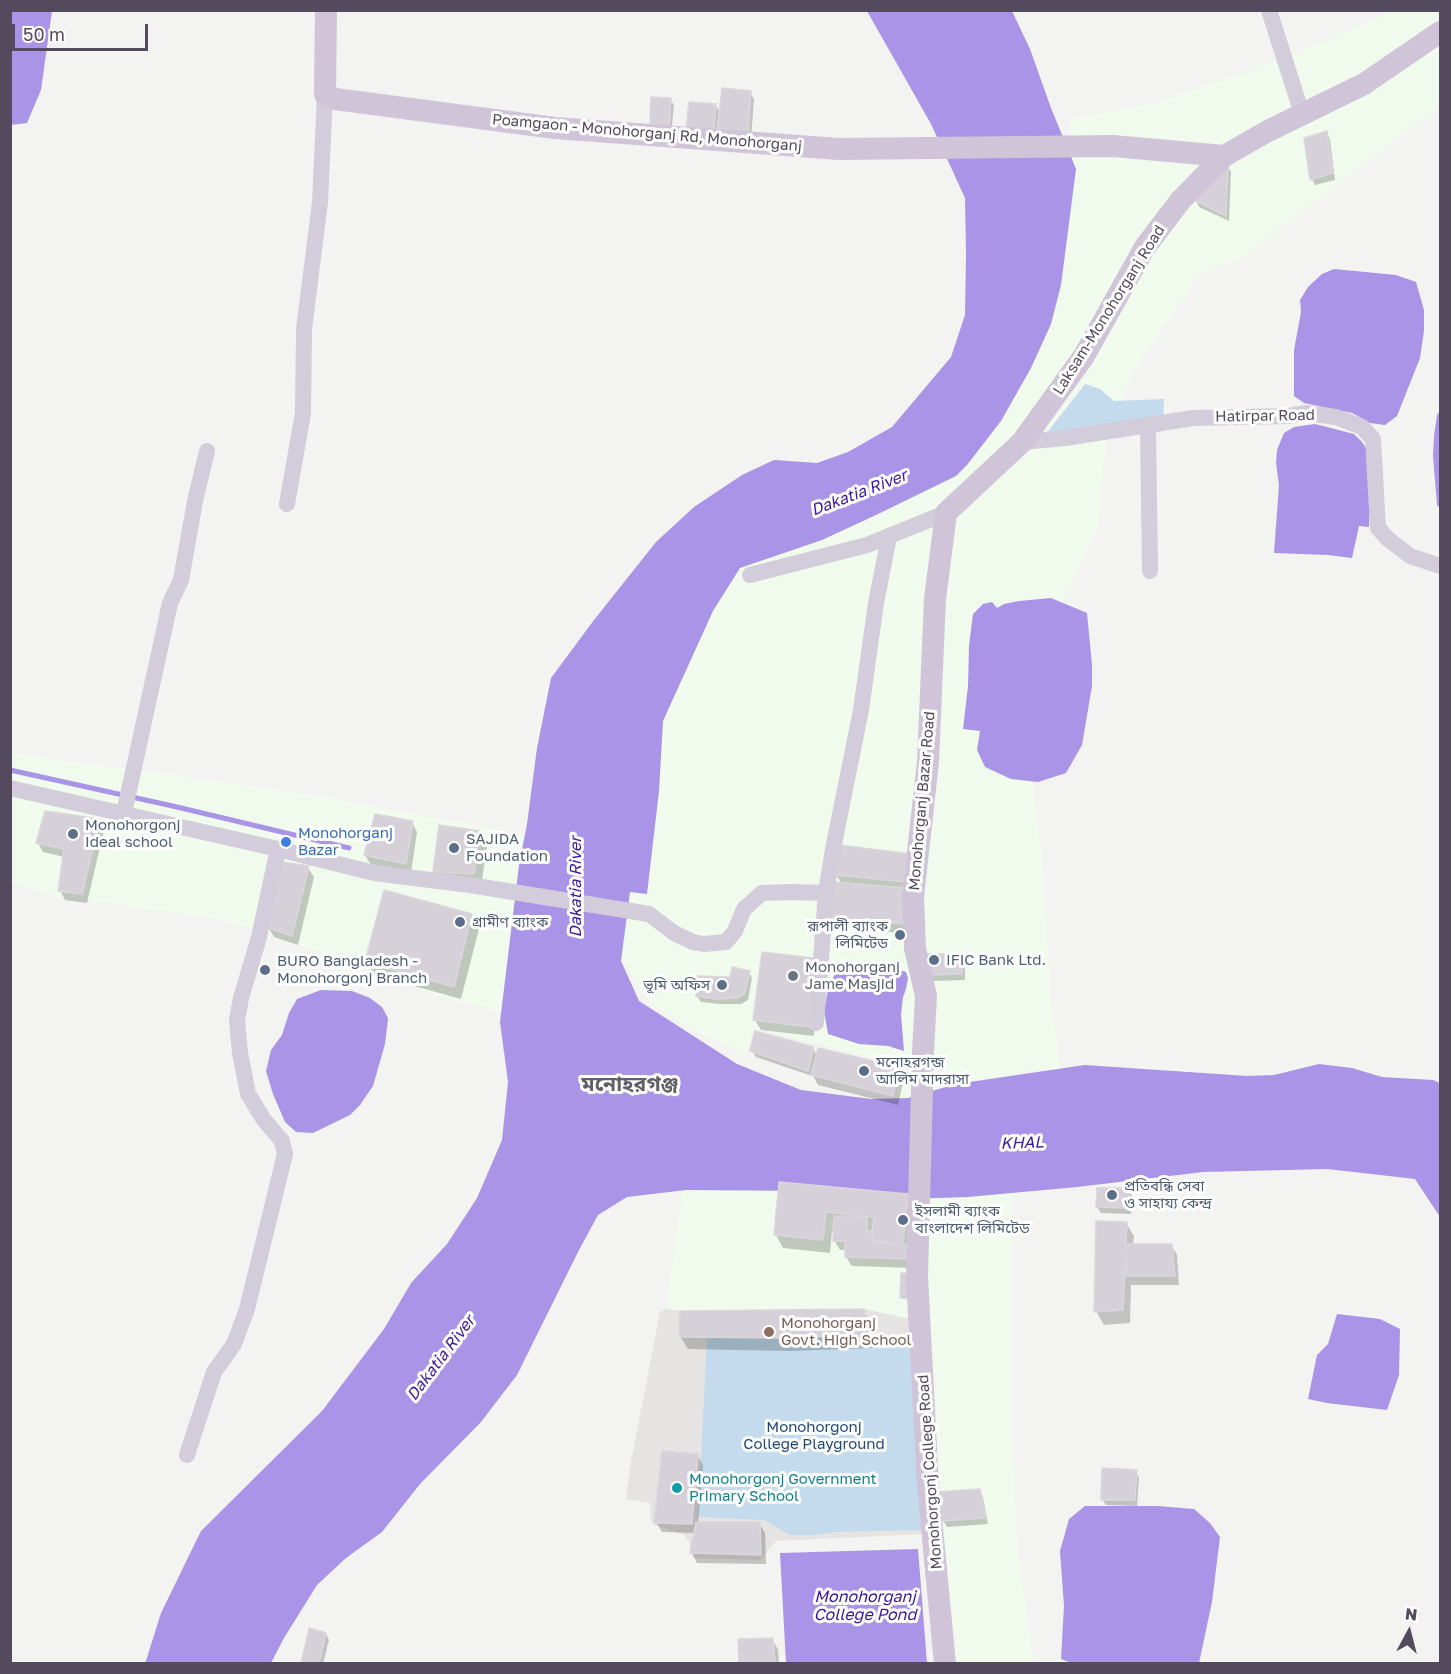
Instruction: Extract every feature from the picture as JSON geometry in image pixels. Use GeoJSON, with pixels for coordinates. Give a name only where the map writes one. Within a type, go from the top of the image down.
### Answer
{"type":"FeatureCollection","features":[{"type":"Feature","properties":{"kind":"street"},"geometry":{"type":"LineString","coordinates":[[287,504],[303,412],[304,329],[320,202],[326,10]]}},
{"type":"Feature","properties":{"kind":"street"},"geometry":{"type":"LineString","coordinates":[[1269,10],[1302,114]]}},
{"type":"Feature","properties":{"kind":"street","name":"Laksam-Monohorganj Road"},"geometry":{"type":"LineString","coordinates":[[946,513],[1022,441],[1084,356],[1145,248],[1180,201],[1224,156],[1364,84],[1440,32]]}},
{"type":"Feature","properties":{"kind":"street","name":"Poamgaon - Monohorganj Rd, Monohorganj"},"geometry":{"type":"LineString","coordinates":[[325,94],[336,99],[555,128],[839,149],[1113,146],[1224,156]]}},
{"type":"Feature","properties":{"kind":"street","name":"Hatirpar Road"},"geometry":{"type":"LineString","coordinates":[[1022,441],[1065,438],[1193,418],[1287,416],[1306,413],[1336,417],[1362,427],[1373,439],[1378,528],[1410,556],[1440,567]]}},
{"type":"Feature","properties":{"kind":"street"},"geometry":{"type":"LineString","coordinates":[[1148,425],[1150,572]]}},
{"type":"Feature","properties":{"kind":"street"},"geometry":{"type":"LineString","coordinates":[[125,808],[170,603],[181,580],[195,501],[207,451]]}},
{"type":"Feature","properties":{"kind":"street"},"geometry":{"type":"LineString","coordinates":[[750,575],[867,545],[946,513]]}},
{"type":"Feature","properties":{"kind":"street","name":"Monohorganj Bazar Road"},"geometry":{"type":"LineString","coordinates":[[920,1207],[926,996],[915,948],[913,897],[928,762],[935,599],[946,513]]}},
{"type":"Feature","properties":{"kind":"street"},"geometry":{"type":"LineString","coordinates":[[816,1023],[826,893],[861,710],[876,603],[889,537]]}},
{"type":"Feature","properties":{"kind":"street"},"geometry":{"type":"LineString","coordinates":[[10,788],[125,808],[374,873],[470,885],[650,914],[674,933],[693,942],[704,944],[726,942],[735,931],[744,909],[762,893],[826,893]]}},
{"type":"Feature","properties":{"kind":"street"},"geometry":{"type":"LineString","coordinates":[[188,1455],[214,1372],[234,1344],[247,1309],[285,1154],[282,1141],[264,1120],[248,1094],[240,1053],[237,1020],[259,937],[278,849]]}},
{"type":"Feature","properties":{"kind":"street","name":"Monohorgonj College Road"},"geometry":{"type":"LineString","coordinates":[[920,1207],[917,1276],[927,1486],[945,1664]]}},
{"type":"Feature","properties":{"kind":"shaded area","name":"Monohorganj Bazar"},"geometry":{"type":"Polygon","coordinates":[[[1394,11],[1440,11],[1440,106],[1239,260],[1199,274],[1134,371],[1106,437],[1098,530],[1061,606],[1032,779],[1044,876],[1050,994],[1060,1069],[1025,1071],[1006,1077],[1013,1203],[1013,1444],[1017,1545],[1034,1663],[934,1663],[910,1319],[864,1309],[680,1311],[666,1309],[683,1187],[844,1194],[897,1202],[896,1098],[903,1065],[754,1028],[745,1053],[687,1027],[650,1002],[618,951],[512,934],[501,1011],[440,997],[364,967],[225,920],[52,895],[11,882],[11,753],[301,793],[646,858],[659,723],[733,566],[953,472],[1060,186],[1070,120],[1159,102],[1236,76],[1394,11]]]}},
{"type":"Feature","properties":{"kind":"shaded area","name":"Monohorgonj College Playground"},"geometry":{"type":"Polygon","coordinates":[[[666,1309],[680,1311],[864,1309],[910,1319],[924,1534],[776,1541],[760,1560],[693,1558],[689,1541],[684,1535],[655,1525],[651,1521],[650,1503],[626,1499],[630,1466],[660,1312],[666,1309]]]}},
{"type":"Feature","properties":{"kind":"green space"},"geometry":{"type":"Polygon","coordinates":[[[1085,384],[1100,389],[1114,401],[1164,399],[1163,421],[1046,434],[1085,384]]]}},
{"type":"Feature","properties":{"kind":"green space","name":"Monohorgonj College Playground"},"geometry":{"type":"Polygon","coordinates":[[[866,1335],[910,1340],[921,1530],[790,1535],[764,1520],[698,1517],[707,1337],[782,1338],[866,1335]]]}},
{"type":"Feature","properties":{"kind":"water"},"geometry":{"type":"Polygon","coordinates":[[[11,10],[52,11],[41,90],[27,123],[11,125],[11,10]]]}},
{"type":"Feature","properties":{"kind":"water"},"geometry":{"type":"Polygon","coordinates":[[[867,11],[1012,11],[1030,49],[1076,169],[1061,285],[1051,324],[1031,368],[1001,421],[956,476],[822,540],[740,568],[713,611],[663,721],[659,791],[647,894],[630,892],[621,961],[639,1001],[737,1064],[801,1090],[871,1099],[908,1098],[956,1084],[1085,1065],[1247,1076],[1274,1075],[1319,1064],[1352,1068],[1382,1077],[1433,1080],[1440,1083],[1440,1217],[1415,1179],[1327,1169],[1203,1172],[968,1197],[909,1199],[812,1191],[686,1190],[627,1197],[598,1215],[517,1375],[481,1422],[420,1484],[382,1532],[346,1558],[317,1585],[271,1663],[145,1664],[161,1613],[201,1531],[322,1411],[384,1329],[411,1283],[447,1244],[477,1198],[502,1140],[508,1082],[500,1022],[519,865],[537,748],[551,678],[656,542],[694,507],[742,475],[774,460],[817,463],[848,452],[892,427],[951,357],[965,315],[965,198],[931,124],[867,11]]]}},
{"type":"Feature","properties":{"kind":"water"},"geometry":{"type":"Polygon","coordinates":[[[1334,269],[1396,275],[1416,282],[1424,310],[1420,358],[1397,416],[1385,425],[1370,423],[1352,413],[1304,403],[1294,396],[1294,350],[1301,312],[1300,300],[1308,287],[1322,274],[1334,269]]]}},
{"type":"Feature","properties":{"kind":"water"},"geometry":{"type":"Polygon","coordinates":[[[1440,411],[1440,508],[1437,505],[1433,456],[1437,415],[1440,411]]]}},
{"type":"Feature","properties":{"kind":"water"},"geometry":{"type":"Polygon","coordinates":[[[1315,424],[1354,434],[1368,451],[1369,527],[1359,526],[1352,558],[1274,553],[1279,485],[1277,450],[1284,433],[1294,427],[1315,424]]]}},
{"type":"Feature","properties":{"kind":"water"},"geometry":{"type":"Polygon","coordinates":[[[1051,598],[1087,613],[1092,686],[1082,745],[1066,773],[1038,782],[1011,779],[985,767],[977,750],[980,731],[963,729],[973,614],[983,604],[992,602],[997,608],[1019,601],[1051,598]]]}},
{"type":"Feature","properties":{"kind":"water"},"geometry":{"type":"Polygon","coordinates":[[[843,962],[867,963],[906,972],[908,978],[901,1014],[904,1051],[888,1046],[859,1044],[828,1034],[824,1011],[829,984],[843,962]]]}},
{"type":"Feature","properties":{"kind":"water"},"geometry":{"type":"Polygon","coordinates":[[[321,990],[352,991],[370,998],[382,1007],[388,1018],[385,1044],[373,1086],[350,1115],[313,1133],[296,1132],[285,1122],[266,1071],[271,1050],[282,1035],[289,1013],[297,999],[321,990]]]}},
{"type":"Feature","properties":{"kind":"water"},"geometry":{"type":"Polygon","coordinates":[[[1337,1314],[1380,1319],[1400,1329],[1399,1375],[1387,1410],[1308,1399],[1317,1355],[1328,1344],[1337,1314]]]}},
{"type":"Feature","properties":{"kind":"water"},"geometry":{"type":"Polygon","coordinates":[[[1085,1506],[1158,1506],[1194,1509],[1210,1523],[1220,1537],[1212,1602],[1199,1663],[1074,1664],[1061,1659],[1064,1606],[1060,1551],[1069,1519],[1085,1506]]]}},
{"type":"Feature","properties":{"kind":"water","name":"Monohorganj College Pond"},"geometry":{"type":"Polygon","coordinates":[[[918,1549],[927,1663],[786,1663],[780,1553],[918,1549]]]}},
{"type":"Feature","properties":{"kind":"building"},"geometry":{"type":"Polygon","coordinates":[[[722,88],[751,91],[748,134],[717,131],[722,88]]]}},
{"type":"Feature","properties":{"kind":"building"},"geometry":{"type":"Polygon","coordinates":[[[651,97],[671,98],[669,129],[650,127],[651,97]]]}},
{"type":"Feature","properties":{"kind":"building"},"geometry":{"type":"Polygon","coordinates":[[[689,102],[716,104],[714,132],[686,129],[689,102]]]}},
{"type":"Feature","properties":{"kind":"building"},"geometry":{"type":"Polygon","coordinates":[[[1327,131],[1333,173],[1310,180],[1304,138],[1327,131]]]}},
{"type":"Feature","properties":{"kind":"building"},"geometry":{"type":"Polygon","coordinates":[[[1228,165],[1226,216],[1194,200],[1228,165]]]}},
{"type":"Feature","properties":{"kind":"building"},"geometry":{"type":"Polygon","coordinates":[[[45,811],[100,819],[82,894],[58,891],[64,849],[36,843],[45,811]]]}},
{"type":"Feature","properties":{"kind":"building"},"geometry":{"type":"Polygon","coordinates":[[[375,814],[413,821],[406,864],[364,855],[375,814]]]}},
{"type":"Feature","properties":{"kind":"building"},"geometry":{"type":"Polygon","coordinates":[[[439,825],[480,831],[474,874],[433,872],[439,825]]]}},
{"type":"Feature","properties":{"kind":"building"},"geometry":{"type":"Polygon","coordinates":[[[839,845],[911,854],[907,882],[835,875],[839,845]]]}},
{"type":"Feature","properties":{"kind":"building"},"geometry":{"type":"Polygon","coordinates":[[[282,862],[309,866],[292,936],[267,927],[282,862]]]}},
{"type":"Feature","properties":{"kind":"building"},"geometry":{"type":"Polygon","coordinates":[[[835,882],[906,888],[907,924],[829,918],[835,882]]]}},
{"type":"Feature","properties":{"kind":"building"},"geometry":{"type":"Polygon","coordinates":[[[384,890],[472,914],[454,987],[365,962],[384,890]]]}},
{"type":"Feature","properties":{"kind":"building"},"geometry":{"type":"Polygon","coordinates":[[[762,952],[813,958],[810,1027],[753,1020],[762,952]]]}},
{"type":"Feature","properties":{"kind":"building"},"geometry":{"type":"Polygon","coordinates":[[[920,954],[963,954],[962,974],[926,975],[920,954]]]}},
{"type":"Feature","properties":{"kind":"building","name":"ভূমি অফিস"},"geometry":{"type":"Polygon","coordinates":[[[732,967],[750,971],[745,993],[737,998],[716,999],[696,996],[697,976],[730,977],[732,967]]]}},
{"type":"Feature","properties":{"kind":"building"},"geometry":{"type":"Polygon","coordinates":[[[755,1031],[814,1047],[808,1071],[750,1051],[755,1031]]]}},
{"type":"Feature","properties":{"kind":"building"},"geometry":{"type":"Polygon","coordinates":[[[818,1048],[899,1067],[893,1096],[811,1075],[818,1048]]]}},
{"type":"Feature","properties":{"kind":"building"},"geometry":{"type":"Polygon","coordinates":[[[779,1182],[908,1194],[903,1244],[871,1241],[874,1217],[826,1212],[823,1240],[774,1235],[779,1182]]]}},
{"type":"Feature","properties":{"kind":"building"},"geometry":{"type":"Polygon","coordinates":[[[1097,1188],[1129,1188],[1128,1208],[1096,1207],[1097,1188]]]}},
{"type":"Feature","properties":{"kind":"building"},"geometry":{"type":"Polygon","coordinates":[[[834,1216],[867,1217],[867,1231],[873,1231],[873,1243],[909,1244],[908,1259],[845,1257],[845,1241],[833,1241],[834,1216]]]}},
{"type":"Feature","properties":{"kind":"building"},"geometry":{"type":"Polygon","coordinates":[[[1096,1221],[1127,1222],[1123,1310],[1094,1312],[1096,1221]]]}},
{"type":"Feature","properties":{"kind":"building"},"geometry":{"type":"Polygon","coordinates":[[[1128,1244],[1172,1244],[1175,1276],[1126,1276],[1128,1244]]]}},
{"type":"Feature","properties":{"kind":"building"},"geometry":{"type":"Polygon","coordinates":[[[901,1273],[914,1274],[913,1299],[900,1298],[901,1273]]]}},
{"type":"Feature","properties":{"kind":"building"},"geometry":{"type":"Polygon","coordinates":[[[864,1309],[866,1335],[782,1338],[679,1337],[680,1311],[864,1309]]]}},
{"type":"Feature","properties":{"kind":"building","name":"Monohorgonj Government Primary School"},"geometry":{"type":"Polygon","coordinates":[[[662,1451],[698,1454],[692,1524],[654,1523],[662,1451]]]}},
{"type":"Feature","properties":{"kind":"building"},"geometry":{"type":"Polygon","coordinates":[[[1102,1468],[1137,1470],[1135,1500],[1101,1500],[1102,1468]]]}},
{"type":"Feature","properties":{"kind":"building"},"geometry":{"type":"Polygon","coordinates":[[[980,1489],[986,1518],[941,1521],[938,1492],[980,1489]]]}},
{"type":"Feature","properties":{"kind":"building"},"geometry":{"type":"Polygon","coordinates":[[[696,1522],[760,1522],[761,1555],[690,1553],[696,1522]]]}},
{"type":"Feature","properties":{"kind":"building"},"geometry":{"type":"Polygon","coordinates":[[[309,1628],[326,1633],[319,1664],[301,1664],[309,1628]]]}},
{"type":"Feature","properties":{"kind":"building"},"geometry":{"type":"Polygon","coordinates":[[[773,1638],[775,1664],[739,1664],[738,1639],[773,1638]]]}},
{"type":"Feature","properties":{"kind":"waterway"},"geometry":{"type":"LineString","coordinates":[[10,770],[349,848]]}},
{"type":"Feature","properties":{"kind":"place","name":"Monohorgonj Ideal school"},"geometry":{"type":"Point","coordinates":[73,834]}},
{"type":"Feature","properties":{"kind":"place","name":"Monohorganj Bazar"},"geometry":{"type":"Point","coordinates":[286,842]}},
{"type":"Feature","properties":{"kind":"place","name":"SAJIDA Foundation"},"geometry":{"type":"Point","coordinates":[454,848]}},
{"type":"Feature","properties":{"kind":"place","name":"গ্রামীণ ব্যাংক"},"geometry":{"type":"Point","coordinates":[460,922]}},
{"type":"Feature","properties":{"kind":"place","name":"রূপালী ব্যাংক লিমিটেড"},"geometry":{"type":"Point","coordinates":[900,935]}},
{"type":"Feature","properties":{"kind":"place","name":"IFIC Bank Ltd."},"geometry":{"type":"Point","coordinates":[934,960]}},
{"type":"Feature","properties":{"kind":"place","name":"BURO Bangladesh - Monohorgonj Branch"},"geometry":{"type":"Point","coordinates":[265,970]}},
{"type":"Feature","properties":{"kind":"place","name":"Monohorganj Jame Masjid"},"geometry":{"type":"Point","coordinates":[793,976]}},
{"type":"Feature","properties":{"kind":"place","name":"ভূমি অফিস"},"geometry":{"type":"Point","coordinates":[722,985]}},
{"type":"Feature","properties":{"kind":"place","name":"মনোহরগন্জ আলিম মাদরাসা"},"geometry":{"type":"Point","coordinates":[864,1071]}},
{"type":"Feature","properties":{"kind":"place","name":"প্রতিবন্ধি সেবা ও সাহায্য কেন্দ্র"},"geometry":{"type":"Point","coordinates":[1112,1195]}},
{"type":"Feature","properties":{"kind":"place","name":"ইসলামী ব্যাংক বাংলাদেশ লিমিটেড"},"geometry":{"type":"Point","coordinates":[903,1220]}},
{"type":"Feature","properties":{"kind":"place","name":"Monohorganj Govt. High School"},"geometry":{"type":"Point","coordinates":[769,1332]}},
{"type":"Feature","properties":{"kind":"place","name":"Monohorgonj Government Primary School"},"geometry":{"type":"Point","coordinates":[677,1488]}},
{"type":"Feature","properties":{"kind":"district","name":"মনোহরগঞ্জ"},"geometry":{"type":"Point","coordinates":[630,1084]}},
{"type":"Feature","properties":{"kind":"water label","name":"Dakatia River"},"geometry":{"type":"Point","coordinates":[859,493]}},
{"type":"Feature","properties":{"kind":"water label","name":"Dakatia River"},"geometry":{"type":"Point","coordinates":[576,887]}},
{"type":"Feature","properties":{"kind":"water label","name":"KHAL"},"geometry":{"type":"Point","coordinates":[1022,1143]}},
{"type":"Feature","properties":{"kind":"water label","name":"Dakatia River"},"geometry":{"type":"Point","coordinates":[441,1358]}}]}
